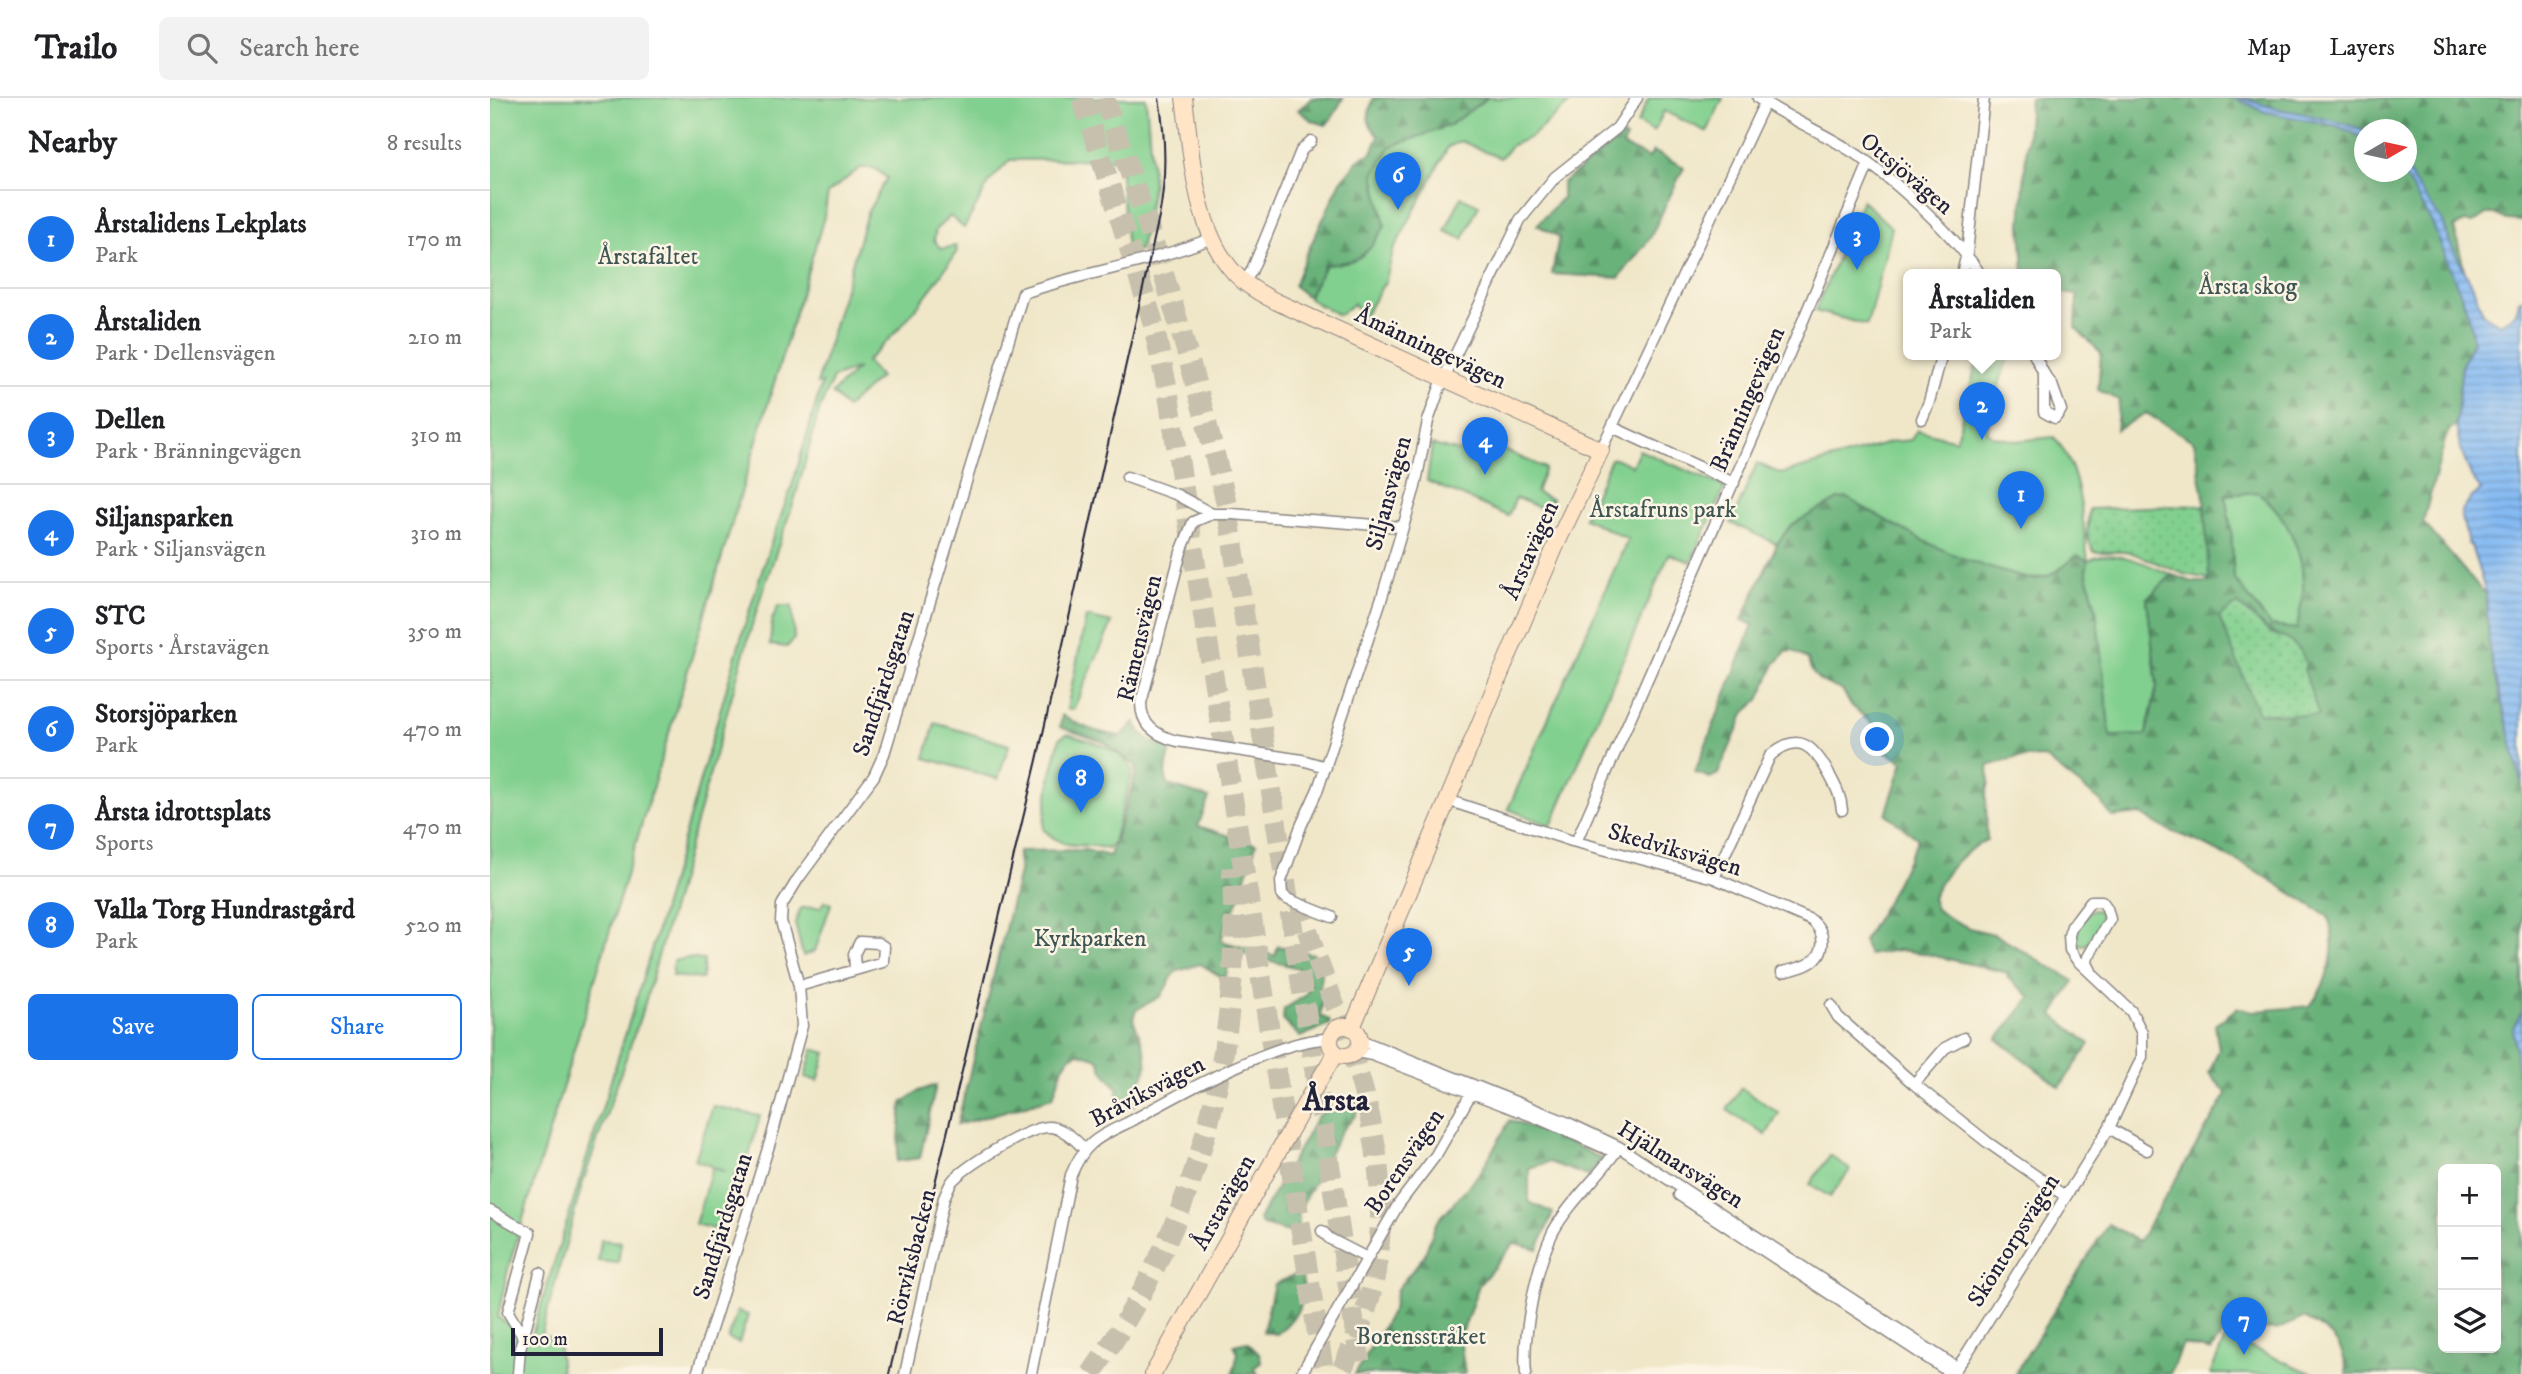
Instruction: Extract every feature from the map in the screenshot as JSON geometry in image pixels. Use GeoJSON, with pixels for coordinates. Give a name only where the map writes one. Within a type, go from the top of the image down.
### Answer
{"type":"FeatureCollection","features":[{"type":"Feature","properties":{"kind":"street","name":"Åmänningevägen"},"geometry":{"type":"LineString","coordinates":[[1184,98],[1201,202],[1212,238],[1228,265],[1244,282],[1276,302],[1601,450]]}},
{"type":"Feature","properties":{"kind":"street","name":"Siljansvägen"},"geometry":{"type":"LineString","coordinates":[[1332,917],[1287,899],[1282,894],[1281,881],[1326,767],[1382,597],[1415,487],[1428,421],[1445,378],[1520,220],[1555,177],[1617,128],[1637,98]]}},
{"type":"Feature","properties":{"kind":"street"},"geometry":{"type":"LineString","coordinates":[[1963,269],[1984,98]]}},
{"type":"Feature","properties":{"kind":"street","name":"Ottsjövägen"},"geometry":{"type":"LineString","coordinates":[[1763,100],[1869,163],[1967,253],[1977,269]]}},
{"type":"Feature","properties":{"kind":"street","name":"Årstavägen"},"geometry":{"type":"LineString","coordinates":[[1153,1374],[1308,1097],[1333,1046],[1337,1028],[1356,1040],[1447,800],[1557,543],[1763,100]]}},
{"type":"Feature","properties":{"kind":"street"},"geometry":{"type":"LineString","coordinates":[[1244,282],[1259,253],[1301,151],[1311,141]]}},
{"type":"Feature","properties":{"kind":"street","name":"Bränningevägen"},"geometry":{"type":"LineString","coordinates":[[1576,842],[1734,482],[1869,163]]}},
{"type":"Feature","properties":{"kind":"street","name":"Sandfjärdsgatan"},"geometry":{"type":"LineString","coordinates":[[697,1374],[794,1061],[802,1026],[799,986],[781,921],[782,905],[874,776],[884,754],[1023,293],[1063,279],[1180,249],[1212,238]]}},
{"type":"Feature","properties":{"kind":"street"},"geometry":{"type":"LineString","coordinates":[[1922,419],[1940,360]]}},
{"type":"Feature","properties":{"kind":"street"},"geometry":{"type":"LineString","coordinates":[[2037,360],[2044,374]]}},
{"type":"Feature","properties":{"kind":"street"},"geometry":{"type":"LineString","coordinates":[[1612,427],[1734,482]]}},
{"type":"Feature","properties":{"kind":"street"},"geometry":{"type":"LineString","coordinates":[[1128,477],[1177,495],[1212,514],[1244,514],[1402,527]]}},
{"type":"Feature","properties":{"kind":"street","name":"Rämensvägen"},"geometry":{"type":"LineString","coordinates":[[1212,514],[1193,522],[1181,552],[1140,703],[1144,719],[1158,735],[1177,741],[1302,760],[1326,767]]}},
{"type":"Feature","properties":{"kind":"street"},"geometry":{"type":"LineString","coordinates":[[1714,878],[1770,756],[1779,748],[1799,743],[1811,748],[1821,759],[1841,797],[1842,810]]}},
{"type":"Feature","properties":{"kind":"street","name":"Skedviksvägen"},"geometry":{"type":"LineString","coordinates":[[1447,800],[1576,842],[1714,878],[1811,920],[1821,929],[1823,943],[1815,958],[1810,963],[1782,972]]}},
{"type":"Feature","properties":{"kind":"street","name":"Sköntorpsvägen"},"geometry":{"type":"LineString","coordinates":[[1953,1372],[1965,1358],[2109,1128],[2142,1057],[2142,1033],[2131,1011],[2077,960],[2070,950],[2069,935],[2081,911],[2096,899],[2102,901],[2107,908],[2110,919],[2088,957],[2087,963],[2091,971]]}},
{"type":"Feature","properties":{"kind":"street"},"geometry":{"type":"LineString","coordinates":[[799,986],[855,968]]}},
{"type":"Feature","properties":{"kind":"street"},"geometry":{"type":"LineString","coordinates":[[1831,1005],[1838,1017],[1914,1084],[1987,1142],[2065,1196]]}},
{"type":"Feature","properties":{"kind":"street"},"geometry":{"type":"LineString","coordinates":[[1914,1084],[1945,1048],[1964,1038]]}},
{"type":"Feature","properties":{"kind":"street"},"geometry":{"type":"LineString","coordinates":[[1333,1046],[1346,1057],[1356,1040]]}},
{"type":"Feature","properties":{"kind":"street","name":"Hjälmarsvägen"},"geometry":{"type":"LineString","coordinates":[[1356,1040],[1372,1055],[1473,1090],[1617,1150],[1953,1372]]}},
{"type":"Feature","properties":{"kind":"street","name":"Bråviksvägen"},"geometry":{"type":"LineString","coordinates":[[1031,1374],[1071,1175],[1085,1150],[1097,1139],[1145,1113],[1248,1063],[1296,1044],[1333,1046]]}},
{"type":"Feature","properties":{"kind":"street","name":"Borensvägen"},"geometry":{"type":"LineString","coordinates":[[1301,1374],[1398,1205],[1436,1156],[1473,1090]]}},
{"type":"Feature","properties":{"kind":"street","name":"Rörviksbacken"},"geometry":{"type":"LineString","coordinates":[[905,1374],[944,1198],[952,1180],[1022,1133],[1037,1128],[1051,1126],[1072,1136],[1085,1150]]}},
{"type":"Feature","properties":{"kind":"street"},"geometry":{"type":"LineString","coordinates":[[2109,1128],[2147,1150]]}},
{"type":"Feature","properties":{"kind":"street"},"geometry":{"type":"LineString","coordinates":[[1526,1374],[1524,1350],[1528,1320],[1554,1231],[1617,1150]]}},
{"type":"Feature","properties":{"kind":"street"},"geometry":{"type":"LineString","coordinates":[[490,1211],[530,1233],[508,1312],[523,1337]]}},
{"type":"Feature","properties":{"kind":"street"},"geometry":{"type":"LineString","coordinates":[[1322,1231],[1331,1239],[1367,1258]]}},
{"type":"Feature","properties":{"kind":"street"},"geometry":{"type":"LineString","coordinates":[[518,1374],[523,1337],[540,1273]]}},
{"type":"Feature","properties":{"kind":"green space","name":"Årstafältet"},"geometry":{"type":"Polygon","coordinates":[[[490,98],[1146,98],[1153,183],[1140,250],[1130,250],[1126,241],[1120,164],[1113,159],[1010,160],[990,181],[964,228],[950,216],[936,229],[934,240],[941,249],[956,246],[957,251],[915,309],[866,361],[880,377],[846,408],[832,393],[858,368],[833,378],[820,408],[795,498],[762,593],[645,1003],[582,1185],[541,1335],[558,1340],[561,1374],[490,1374],[490,98]],[[860,168],[828,193],[824,217],[508,1269],[498,1317],[522,1334],[532,1334],[646,968],[743,631],[792,486],[822,383],[817,384],[867,213],[887,178],[874,168],[860,168]]]}},
{"type":"Feature","properties":{"kind":"green space"},"geometry":{"type":"Polygon","coordinates":[[[1312,98],[1343,98],[1326,125],[1313,121],[1298,110],[1312,98]]]}},
{"type":"Feature","properties":{"kind":"green space"},"geometry":{"type":"Polygon","coordinates":[[[1373,98],[1487,98],[1450,125],[1390,147],[1374,174],[1385,226],[1361,256],[1347,262],[1325,265],[1308,297],[1294,286],[1306,255],[1341,181],[1359,159],[1372,153],[1379,136],[1368,118],[1373,98]]]}},
{"type":"Feature","properties":{"kind":"green space"},"geometry":{"type":"Polygon","coordinates":[[[1487,98],[1575,98],[1531,137],[1512,145],[1500,158],[1461,141],[1448,147],[1393,251],[1386,280],[1362,320],[1354,303],[1339,315],[1308,297],[1325,265],[1347,262],[1361,256],[1385,226],[1374,174],[1390,147],[1450,125],[1487,98]]]}},
{"type":"Feature","properties":{"kind":"green space"},"geometry":{"type":"Polygon","coordinates":[[[1649,98],[1723,98],[1707,132],[1664,111],[1654,132],[1637,123],[1649,98]]]}},
{"type":"Feature","properties":{"kind":"green space","name":"Årsta skog"},"geometry":{"type":"Polygon","coordinates":[[[2030,98],[2522,98],[2522,221],[2486,214],[2473,223],[2465,222],[2454,227],[2465,273],[2461,297],[2469,315],[2473,341],[2462,365],[2456,426],[2449,430],[2445,440],[2423,522],[2486,593],[2490,653],[2522,785],[2522,1012],[2513,1028],[2522,1110],[2522,1374],[2347,1374],[2343,1354],[2334,1339],[2303,1318],[2276,1330],[2235,1328],[2224,1331],[2211,1351],[2182,1344],[2170,1374],[2015,1374],[2108,1224],[2139,1241],[2227,1094],[2209,1073],[2219,1049],[2215,1025],[2237,1008],[2255,1011],[2310,1006],[2323,985],[2331,963],[2332,940],[2328,916],[2253,869],[2166,829],[2140,814],[2112,817],[2100,801],[2044,757],[2015,758],[1988,766],[1987,840],[1954,864],[1932,898],[1936,909],[1949,918],[1969,928],[1994,934],[2074,981],[2053,1015],[2090,1044],[2060,1087],[1997,1039],[2031,997],[2007,977],[2009,973],[1922,953],[1898,950],[1869,955],[1863,941],[1887,901],[1918,839],[1886,814],[1903,762],[1875,745],[1877,728],[1850,704],[1843,691],[1816,677],[1808,660],[1793,651],[1786,652],[1775,664],[1759,700],[1745,712],[1718,774],[1710,778],[1695,772],[1753,625],[1742,620],[1777,544],[1791,525],[1838,499],[1847,498],[1943,550],[2020,578],[2037,579],[2050,575],[2077,555],[2088,561],[2086,570],[2096,609],[2110,736],[2146,735],[2157,686],[2147,599],[2172,575],[2193,582],[2209,582],[2204,497],[2194,442],[2146,413],[2116,430],[2119,400],[2098,390],[2101,353],[2076,328],[2077,295],[2061,293],[2061,269],[2024,269],[2021,224],[2030,98]],[[2258,492],[2225,495],[2231,529],[2234,578],[2271,626],[2297,629],[2303,595],[2301,563],[2286,523],[2258,492]],[[2238,604],[2318,716],[2304,669],[2286,638],[2270,633],[2238,604]]]}},
{"type":"Feature","properties":{"kind":"green space"},"geometry":{"type":"Polygon","coordinates":[[[1622,136],[1626,138],[1623,146],[1649,158],[1653,151],[1684,167],[1650,238],[1619,278],[1552,274],[1559,237],[1537,225],[1562,198],[1562,183],[1622,136]]]}},
{"type":"Feature","properties":{"kind":"green space"},"geometry":{"type":"Polygon","coordinates":[[[1461,197],[1479,205],[1463,239],[1445,231],[1461,197]]]}},
{"type":"Feature","properties":{"kind":"green space"},"geometry":{"type":"Polygon","coordinates":[[[1862,200],[1892,228],[1867,325],[1815,311],[1862,200]]]}},
{"type":"Feature","properties":{"kind":"green space"},"geometry":{"type":"Polygon","coordinates":[[[1977,360],[2007,360],[1987,431],[1992,436],[2016,441],[2054,437],[2070,464],[2075,479],[2088,561],[2077,555],[2065,566],[2047,576],[2030,579],[1970,563],[1929,545],[1791,525],[1777,544],[1731,523],[1757,463],[1781,474],[1892,442],[1911,440],[1917,430],[1956,440],[1977,360]]]}},
{"type":"Feature","properties":{"kind":"green space"},"geometry":{"type":"Polygon","coordinates":[[[1491,444],[1545,468],[1536,492],[1552,500],[1548,511],[1516,498],[1508,516],[1427,481],[1432,445],[1461,452],[1491,444]]]}},
{"type":"Feature","properties":{"kind":"green space","name":"Årstafruns park"},"geometry":{"type":"Polygon","coordinates":[[[1639,450],[1725,487],[1691,562],[1669,554],[1551,826],[1508,809],[1628,539],[1584,518],[1611,459],[1615,458],[1632,466],[1639,450]]]}},
{"type":"Feature","properties":{"kind":"green space"},"geometry":{"type":"Polygon","coordinates":[[[2258,492],[2286,523],[2301,563],[2303,590],[2297,629],[2271,626],[2234,578],[2231,529],[2225,495],[2258,492]]]}},
{"type":"Feature","properties":{"kind":"green space"},"geometry":{"type":"Polygon","coordinates":[[[2204,505],[2209,579],[2184,574],[2130,552],[2094,552],[2087,537],[2089,509],[2204,505]]]}},
{"type":"Feature","properties":{"kind":"green space"},"geometry":{"type":"Polygon","coordinates":[[[2108,555],[2119,556],[2142,562],[2172,575],[2147,599],[2157,686],[2146,736],[2110,737],[2096,609],[2086,570],[2088,561],[2108,555]]]}},
{"type":"Feature","properties":{"kind":"green space"},"geometry":{"type":"Polygon","coordinates":[[[2238,604],[2270,633],[2286,638],[2301,651],[2319,716],[2258,713],[2219,617],[2238,604]]]}},
{"type":"Feature","properties":{"kind":"green space"},"geometry":{"type":"Polygon","coordinates":[[[778,606],[792,606],[794,639],[787,647],[770,645],[772,620],[778,606]]]}},
{"type":"Feature","properties":{"kind":"green space"},"geometry":{"type":"Polygon","coordinates":[[[1086,617],[1112,623],[1073,710],[1067,709],[1086,617]]]}},
{"type":"Feature","properties":{"kind":"green space","name":"Kyrkparken"},"geometry":{"type":"Polygon","coordinates":[[[1062,715],[1090,729],[1121,736],[1135,722],[1145,736],[1171,749],[1165,774],[1168,785],[1209,798],[1198,826],[1256,844],[1239,899],[1221,941],[1275,956],[1278,946],[1314,954],[1321,973],[1320,991],[1324,994],[1320,1016],[1329,1020],[1330,1024],[1300,1037],[1283,1020],[1284,1009],[1306,995],[1309,984],[1298,968],[1232,951],[1225,979],[1200,964],[1175,972],[1161,996],[1136,1010],[1133,1020],[1147,1063],[1136,1105],[1126,1108],[1117,1099],[1117,1088],[1102,1069],[1100,1062],[1096,1058],[1079,1053],[1070,1057],[1063,1067],[1053,1097],[957,1125],[1019,872],[1018,851],[1085,850],[1110,856],[1136,773],[1136,766],[1104,742],[1060,727],[1062,715]]]}},
{"type":"Feature","properties":{"kind":"green space"},"geometry":{"type":"Polygon","coordinates":[[[935,723],[1009,745],[998,779],[925,758],[935,723]]]}},
{"type":"Feature","properties":{"kind":"green space"},"geometry":{"type":"Polygon","coordinates":[[[1067,734],[1112,750],[1133,770],[1112,845],[1108,849],[1067,844],[1043,829],[1051,774],[1060,738],[1067,734]]]}},
{"type":"Feature","properties":{"kind":"green space"},"geometry":{"type":"Polygon","coordinates":[[[825,901],[831,904],[815,951],[803,956],[795,923],[801,908],[821,907],[825,901]]]}},
{"type":"Feature","properties":{"kind":"green space"},"geometry":{"type":"Polygon","coordinates":[[[2093,910],[2099,911],[2103,916],[2101,924],[2086,945],[2077,944],[2079,924],[2093,910]]]}},
{"type":"Feature","properties":{"kind":"green space"},"geometry":{"type":"Polygon","coordinates":[[[688,958],[704,960],[702,979],[672,976],[673,961],[688,958]]]}},
{"type":"Feature","properties":{"kind":"green space"},"geometry":{"type":"Polygon","coordinates":[[[813,1049],[826,1053],[818,1081],[805,1077],[813,1049]]]}},
{"type":"Feature","properties":{"kind":"green space"},"geometry":{"type":"Polygon","coordinates":[[[936,1085],[920,1158],[897,1161],[902,1103],[919,1091],[936,1085]]]}},
{"type":"Feature","properties":{"kind":"green space"},"geometry":{"type":"Polygon","coordinates":[[[1741,1088],[1779,1113],[1766,1135],[1727,1110],[1741,1088]]]}},
{"type":"Feature","properties":{"kind":"green space"},"geometry":{"type":"Polygon","coordinates":[[[1359,1100],[1356,1115],[1341,1131],[1299,1210],[1297,1234],[1262,1225],[1259,1219],[1317,1117],[1325,1110],[1344,1110],[1359,1100]]]}},
{"type":"Feature","properties":{"kind":"green space"},"geometry":{"type":"Polygon","coordinates":[[[713,1106],[760,1116],[743,1178],[735,1175],[718,1230],[695,1224],[712,1168],[726,1172],[695,1160],[713,1106]]]}},
{"type":"Feature","properties":{"kind":"green space","name":"Borensstråket"},"geometry":{"type":"Polygon","coordinates":[[[1510,1120],[1571,1143],[1602,1159],[1588,1176],[1549,1162],[1529,1168],[1529,1202],[1553,1213],[1538,1249],[1514,1243],[1479,1285],[1460,1339],[1465,1374],[1355,1374],[1393,1309],[1397,1289],[1424,1256],[1436,1223],[1480,1173],[1510,1120]]]}},
{"type":"Feature","properties":{"kind":"green space"},"geometry":{"type":"Polygon","coordinates":[[[1830,1155],[1850,1170],[1830,1197],[1810,1184],[1830,1155]]]}},
{"type":"Feature","properties":{"kind":"green space"},"geometry":{"type":"Polygon","coordinates":[[[601,1240],[621,1242],[618,1263],[598,1261],[601,1240]]]}},
{"type":"Feature","properties":{"kind":"green space"},"geometry":{"type":"Polygon","coordinates":[[[1300,1273],[1304,1292],[1296,1314],[1277,1334],[1263,1332],[1274,1284],[1300,1273]]]}},
{"type":"Feature","properties":{"kind":"green space"},"geometry":{"type":"Polygon","coordinates":[[[737,1311],[748,1315],[739,1343],[728,1339],[737,1311]]]}},
{"type":"Feature","properties":{"kind":"green space"},"geometry":{"type":"Polygon","coordinates":[[[2226,1337],[2313,1374],[2210,1374],[2226,1337]]]}},
{"type":"Feature","properties":{"kind":"green space"},"geometry":{"type":"Polygon","coordinates":[[[1247,1342],[1260,1355],[1261,1362],[1254,1368],[1258,1374],[1233,1374],[1238,1353],[1234,1345],[1247,1342]]]}},
{"type":"Feature","properties":{"kind":"water"},"geometry":{"type":"Polygon","coordinates":[[[2235,98],[2351,125],[2354,126],[2354,134],[2337,126],[2265,112],[2235,98]]]}},
{"type":"Feature","properties":{"kind":"water"},"geometry":{"type":"Polygon","coordinates":[[[2408,182],[2414,182],[2443,222],[2483,314],[2500,324],[2514,316],[2522,299],[2522,785],[2490,653],[2486,593],[2471,546],[2468,544],[2461,512],[2481,490],[2472,478],[2461,451],[2456,426],[2462,365],[2473,341],[2469,315],[2432,223],[2408,182]]]}},
{"type":"Feature","properties":{"kind":"water"},"geometry":{"type":"Polygon","coordinates":[[[2522,1012],[2522,1110],[2513,1028],[2522,1012]]]}},
{"type":"Feature","properties":{"kind":"tunnel"},"geometry":{"type":"LineString","coordinates":[[1082,98],[1152,319],[1168,392],[1324,1374]]}},
{"type":"Feature","properties":{"kind":"tunnel"},"geometry":{"type":"LineString","coordinates":[[1104,98],[1172,300],[1227,506],[1362,1374]]}},
{"type":"Feature","properties":{"kind":"tunnel"},"geometry":{"type":"LineString","coordinates":[[1091,1374],[1128,1317],[1159,1258],[1185,1196],[1206,1133],[1221,1068],[1230,1002],[1234,935],[1232,867]]}},
{"type":"Feature","properties":{"kind":"tunnel"},"geometry":{"type":"LineString","coordinates":[[1299,900],[1361,1082],[1373,1132],[1380,1184],[1380,1236],[1375,1277],[1363,1320],[1340,1374]]}},
{"type":"Feature","properties":{"kind":"tram line"},"geometry":{"type":"LineString","coordinates":[[889,1374],[1037,760],[1159,217],[1165,158],[1159,98]]}},
{"type":"Feature","properties":{"kind":"place","name":"Storsjöparken"},"geometry":{"type":"Point","coordinates":[1398,210]}},
{"type":"Feature","properties":{"kind":"place","name":"Dellen"},"geometry":{"type":"Point","coordinates":[1857,270]}},
{"type":"Feature","properties":{"kind":"place","name":"Årstaliden"},"geometry":{"type":"Point","coordinates":[1982,440]}},
{"type":"Feature","properties":{"kind":"place","name":"Siljansparken"},"geometry":{"type":"Point","coordinates":[1485,475]}},
{"type":"Feature","properties":{"kind":"place","name":"Årstalidens Lekplats"},"geometry":{"type":"Point","coordinates":[2021,529]}},
{"type":"Feature","properties":{"kind":"place","name":"Valla Torg Hundrastgård"},"geometry":{"type":"Point","coordinates":[1081,813]}},
{"type":"Feature","properties":{"kind":"place","name":"STC"},"geometry":{"type":"Point","coordinates":[1409,986]}},
{"type":"Feature","properties":{"kind":"place","name":"Årsta idrottsplats"},"geometry":{"type":"Point","coordinates":[2244,1355]}},
{"type":"Feature","properties":{"kind":"district","name":"Årsta"},"geometry":{"type":"Point","coordinates":[1336,1099]}}]}
